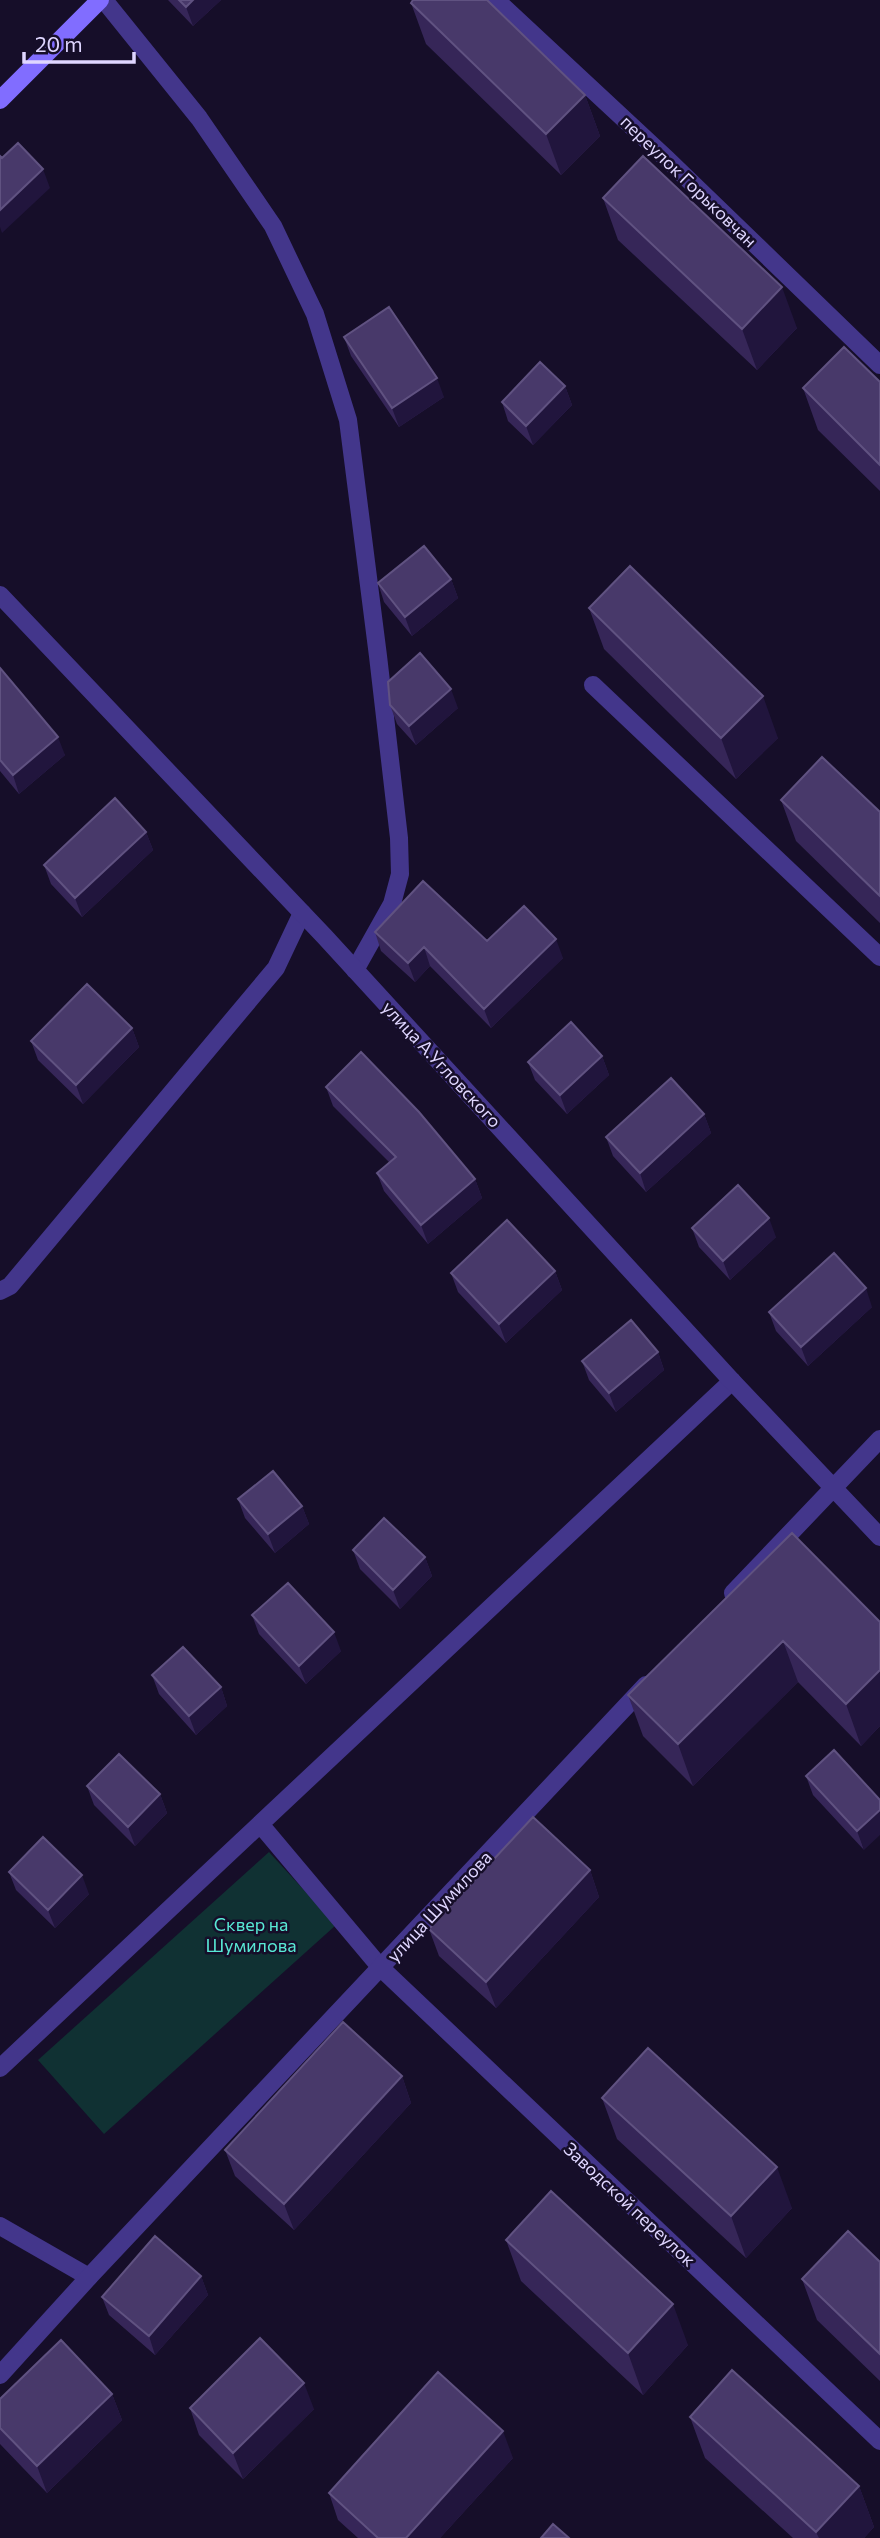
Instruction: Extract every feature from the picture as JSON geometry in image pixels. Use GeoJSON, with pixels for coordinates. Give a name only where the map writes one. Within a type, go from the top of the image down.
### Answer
{"type":"FeatureCollection","features":[{"type":"Feature","properties":{"kind":"street"},"geometry":{"type":"LineString","coordinates":[[0,100],[102,0],[199,118],[273,226],[315,314],[348,420],[399,838],[400,874],[392,904],[355,970]]}},
{"type":"Feature","properties":{"kind":"street","name":"переулок Горьковчан"},"geometry":{"type":"LineString","coordinates":[[496,0],[667,159],[880,365]]}},
{"type":"Feature","properties":{"kind":"street","name":"улица А.Угловского"},"geometry":{"type":"LineString","coordinates":[[0,594],[302,913],[831,1488],[880,1537]]}},
{"type":"Feature","properties":{"kind":"street"},"geometry":{"type":"LineString","coordinates":[[593,685],[880,957]]}},
{"type":"Feature","properties":{"kind":"street"},"geometry":{"type":"LineString","coordinates":[[0,1291],[10,1286],[28,1266],[275,968],[302,913]]}},
{"type":"Feature","properties":{"kind":"street"},"geometry":{"type":"LineString","coordinates":[[0,2068],[732,1381]]}},
{"type":"Feature","properties":{"kind":"street"},"geometry":{"type":"LineString","coordinates":[[719,1608],[880,1438]]}},
{"type":"Feature","properties":{"kind":"street","name":"улица Шумилова"},"geometry":{"type":"LineString","coordinates":[[0,2375],[662,1668]]}},
{"type":"Feature","properties":{"kind":"street","name":"Заводской переулок"},"geometry":{"type":"LineString","coordinates":[[261,1824],[381,1968],[880,2441]]}},
{"type":"Feature","properties":{"kind":"street"},"geometry":{"type":"LineString","coordinates":[[0,2226],[89,2277]]}},
{"type":"Feature","properties":{"kind":"green space","name":"Сквер на Шумилова"},"geometry":{"type":"Polygon","coordinates":[[[269,1852],[336,1925],[104,2134],[38,2060],[269,1852]]]}},
{"type":"Feature","properties":{"kind":"building"},"geometry":{"type":"Polygon","coordinates":[[[179,0],[193,0],[186,7],[179,0]]]}},
{"type":"Feature","properties":{"kind":"building"},"geometry":{"type":"Polygon","coordinates":[[[413,0],[487,0],[585,95],[546,134],[411,3],[413,0]]]}},
{"type":"Feature","properties":{"kind":"building"},"geometry":{"type":"Polygon","coordinates":[[[18,143],[43,169],[0,210],[0,156],[2,158],[18,143]]]}},
{"type":"Feature","properties":{"kind":"building"},"geometry":{"type":"Polygon","coordinates":[[[643,156],[782,287],[742,329],[603,198],[643,156]]]}},
{"type":"Feature","properties":{"kind":"building"},"geometry":{"type":"Polygon","coordinates":[[[389,307],[437,378],[392,408],[344,337],[389,307]]]}},
{"type":"Feature","properties":{"kind":"building"},"geometry":{"type":"Polygon","coordinates":[[[844,347],[880,382],[880,465],[803,388],[844,347]]]}},
{"type":"Feature","properties":{"kind":"building"},"geometry":{"type":"Polygon","coordinates":[[[540,362],[565,386],[526,426],[502,402],[540,362]]]}},
{"type":"Feature","properties":{"kind":"building"},"geometry":{"type":"Polygon","coordinates":[[[424,546],[451,579],[405,617],[378,583],[424,546]]]}},
{"type":"Feature","properties":{"kind":"building"},"geometry":{"type":"Polygon","coordinates":[[[630,566],[763,696],[721,738],[589,608],[630,566]]]}},
{"type":"Feature","properties":{"kind":"building"},"geometry":{"type":"Polygon","coordinates":[[[420,653],[451,689],[409,726],[390,705],[388,682],[420,653]]]}},
{"type":"Feature","properties":{"kind":"building"},"geometry":{"type":"Polygon","coordinates":[[[0,668],[58,737],[13,775],[0,760],[0,668]]]}},
{"type":"Feature","properties":{"kind":"building"},"geometry":{"type":"Polygon","coordinates":[[[822,757],[880,812],[880,896],[781,800],[822,757]]]}},
{"type":"Feature","properties":{"kind":"building"},"geometry":{"type":"Polygon","coordinates":[[[115,798],[146,832],[75,898],[44,865],[115,798]]]}},
{"type":"Feature","properties":{"kind":"building"},"geometry":{"type":"Polygon","coordinates":[[[423,881],[487,941],[524,906],[556,939],[484,1009],[424,947],[408,963],[375,932],[423,881]]]}},
{"type":"Feature","properties":{"kind":"building"},"geometry":{"type":"Polygon","coordinates":[[[87,984],[132,1028],[76,1085],[31,1041],[87,984]]]}},
{"type":"Feature","properties":{"kind":"building"},"geometry":{"type":"Polygon","coordinates":[[[571,1022],[602,1056],[560,1095],[528,1062],[571,1022]]]}},
{"type":"Feature","properties":{"kind":"building"},"geometry":{"type":"Polygon","coordinates":[[[361,1052],[419,1112],[475,1179],[421,1225],[377,1173],[396,1157],[326,1087],[361,1052]]]}},
{"type":"Feature","properties":{"kind":"building"},"geometry":{"type":"Polygon","coordinates":[[[671,1078],[704,1114],[640,1173],[606,1137],[671,1078]]]}},
{"type":"Feature","properties":{"kind":"building"},"geometry":{"type":"Polygon","coordinates":[[[738,1185],[769,1218],[723,1261],[692,1228],[738,1185]]]}},
{"type":"Feature","properties":{"kind":"building"},"geometry":{"type":"Polygon","coordinates":[[[507,1220],[555,1271],[499,1324],[451,1273],[507,1220]]]}},
{"type":"Feature","properties":{"kind":"building"},"geometry":{"type":"Polygon","coordinates":[[[834,1253],[866,1288],[801,1347],[769,1312],[834,1253]]]}},
{"type":"Feature","properties":{"kind":"building"},"geometry":{"type":"Polygon","coordinates":[[[631,1320],[658,1352],[609,1393],[582,1361],[631,1320]]]}},
{"type":"Feature","properties":{"kind":"building"},"geometry":{"type":"Polygon","coordinates":[[[273,1471],[302,1506],[268,1534],[238,1499],[273,1471]]]}},
{"type":"Feature","properties":{"kind":"building"},"geometry":{"type":"Polygon","coordinates":[[[384,1518],[425,1557],[393,1590],[353,1550],[384,1518]]]}},
{"type":"Feature","properties":{"kind":"building"},"geometry":{"type":"Polygon","coordinates":[[[792,1533],[880,1622],[880,1670],[846,1704],[783,1641],[678,1744],[628,1695],[792,1533]]]}},
{"type":"Feature","properties":{"kind":"building"},"geometry":{"type":"Polygon","coordinates":[[[288,1583],[334,1632],[299,1666],[252,1615],[288,1583]]]}},
{"type":"Feature","properties":{"kind":"building"},"geometry":{"type":"Polygon","coordinates":[[[183,1647],[221,1687],[189,1716],[152,1675],[183,1647]]]}},
{"type":"Feature","properties":{"kind":"building"},"geometry":{"type":"Polygon","coordinates":[[[834,1750],[880,1800],[880,1810],[857,1831],[806,1776],[834,1750]]]}},
{"type":"Feature","properties":{"kind":"building"},"geometry":{"type":"Polygon","coordinates":[[[119,1754],[160,1794],[128,1827],[87,1786],[119,1754]]]}},
{"type":"Feature","properties":{"kind":"building"},"geometry":{"type":"Polygon","coordinates":[[[533,1817],[590,1870],[486,1982],[429,1929],[533,1817]]]}},
{"type":"Feature","properties":{"kind":"building"},"geometry":{"type":"Polygon","coordinates":[[[43,1837],[82,1875],[48,1910],[9,1872],[43,1837]]]}},
{"type":"Feature","properties":{"kind":"building"},"geometry":{"type":"Polygon","coordinates":[[[343,2022],[402,2076],[284,2204],[225,2150],[343,2022]]]}},
{"type":"Feature","properties":{"kind":"building"},"geometry":{"type":"Polygon","coordinates":[[[648,2048],[777,2167],[731,2216],[602,2098],[648,2048]]]}},
{"type":"Feature","properties":{"kind":"building"},"geometry":{"type":"Polygon","coordinates":[[[551,2191],[673,2304],[628,2353],[506,2240],[551,2191]]]}},
{"type":"Feature","properties":{"kind":"building"},"geometry":{"type":"Polygon","coordinates":[[[848,2231],[880,2262],[880,2354],[802,2279],[848,2231]]]}},
{"type":"Feature","properties":{"kind":"building"},"geometry":{"type":"Polygon","coordinates":[[[155,2236],[201,2276],[149,2336],[102,2297],[155,2236]]]}},
{"type":"Feature","properties":{"kind":"building"},"geometry":{"type":"Polygon","coordinates":[[[260,2338],[304,2383],[233,2453],[190,2408],[260,2338]]]}},
{"type":"Feature","properties":{"kind":"building"},"geometry":{"type":"Polygon","coordinates":[[[61,2340],[112,2394],[37,2466],[0,2428],[0,2399],[61,2340]]]}},
{"type":"Feature","properties":{"kind":"building"},"geometry":{"type":"Polygon","coordinates":[[[732,2370],[859,2486],[816,2532],[690,2417],[732,2370]]]}},
{"type":"Feature","properties":{"kind":"building"},"geometry":{"type":"Polygon","coordinates":[[[438,2372],[503,2431],[406,2538],[378,2538],[329,2493],[438,2372]]]}},
{"type":"Feature","properties":{"kind":"building"},"geometry":{"type":"Polygon","coordinates":[[[553,2524],[569,2538],[541,2538],[553,2524]]]}}]}
